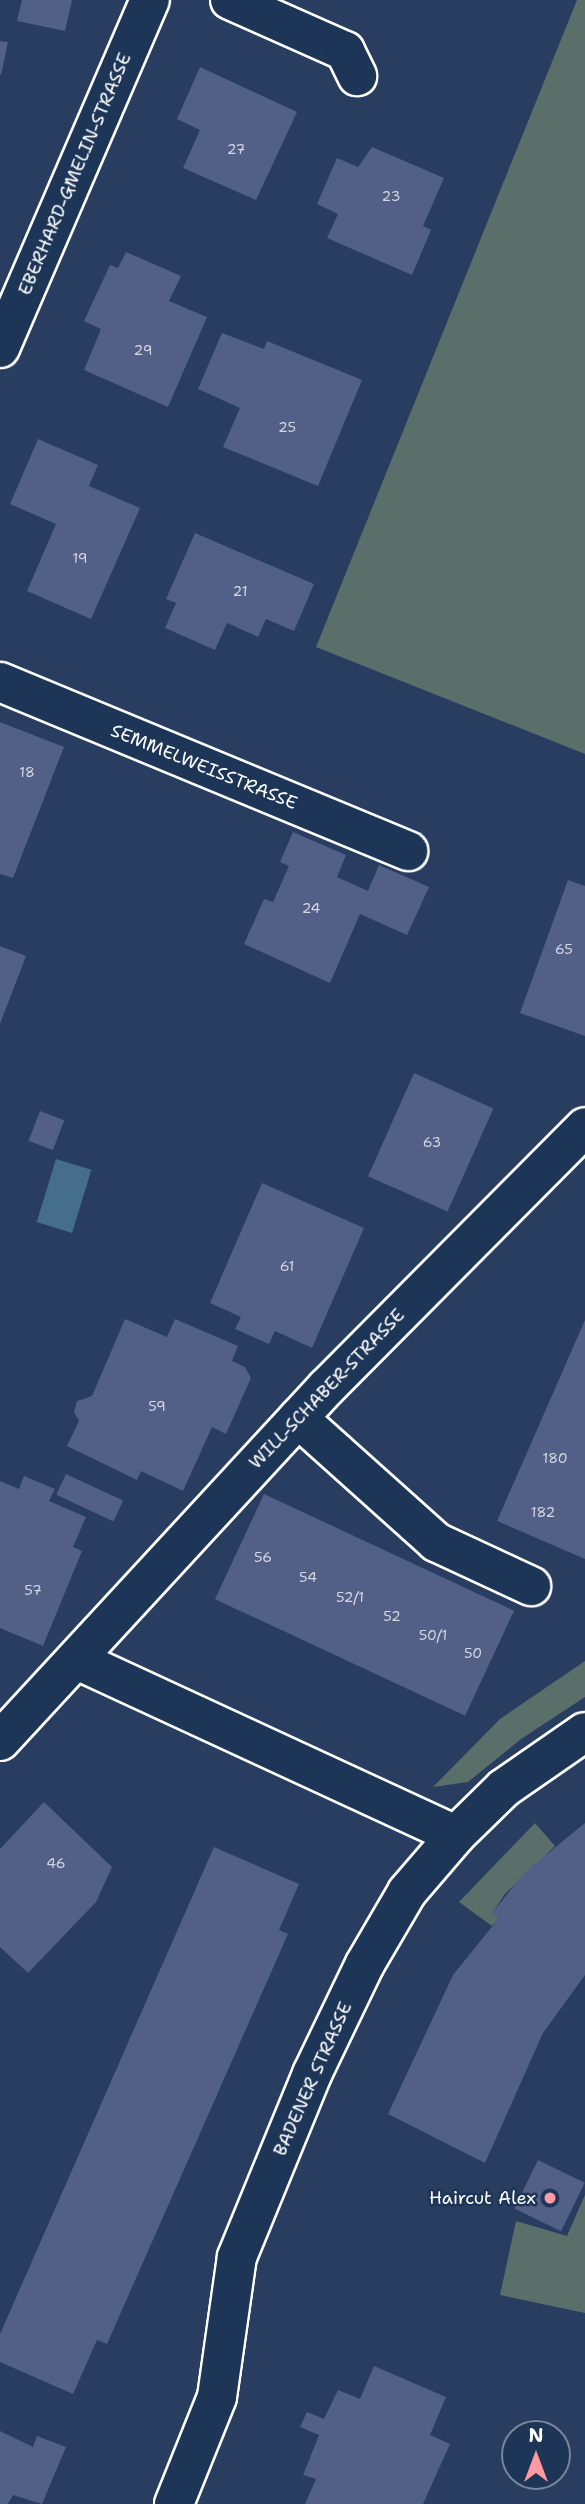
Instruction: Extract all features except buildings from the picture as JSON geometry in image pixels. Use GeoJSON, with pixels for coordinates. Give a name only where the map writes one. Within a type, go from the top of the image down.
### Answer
{"type":"FeatureCollection","features":[{"type":"Feature","properties":{"kind":"street","name":"EBERHARD-GMELIN-STRASSE"},"geometry":{"type":"LineString","coordinates":[[0,348],[150,0]]}},
{"type":"Feature","properties":{"kind":"street"},"geometry":{"type":"LineString","coordinates":[[230,0],[345,51],[357,76]]}},
{"type":"Feature","properties":{"kind":"street","name":"SEMMELWEISSTRASSE"},"geometry":{"type":"LineString","coordinates":[[0,682],[408,851]]}},
{"type":"Feature","properties":{"kind":"street","name":"WILL-SCHABER-STRASSE"},"geometry":{"type":"LineString","coordinates":[[0,1741],[298,1418],[585,1126]]}},
{"type":"Feature","properties":{"kind":"street"},"geometry":{"type":"LineString","coordinates":[[298,1418],[436,1542],[531,1586]]}},
{"type":"Feature","properties":{"kind":"street"},"geometry":{"type":"LineString","coordinates":[[77,1660],[456,1835]]}},
{"type":"Feature","properties":{"kind":"street","name":"BADENER STRASSE"},"geometry":{"type":"LineString","coordinates":[[174,2504],[217,2397],[237,2257],[308,2083],[365,1964],[407,1892],[456,1835],[504,1788],[585,1732]]}},
{"type":"Feature","properties":{"kind":"green space"},"geometry":{"type":"Polygon","coordinates":[[[577,0],[585,0],[585,754],[316,647],[577,0]]]}},
{"type":"Feature","properties":{"kind":"green space"},"geometry":{"type":"Polygon","coordinates":[[[585,1661],[585,1697],[521,1739],[468,1782],[433,1787],[500,1719],[585,1661]]]}},
{"type":"Feature","properties":{"kind":"green space"},"geometry":{"type":"Polygon","coordinates":[[[535,1823],[555,1846],[505,1894],[493,1912],[499,1918],[492,1926],[459,1902],[535,1823]]]}},
{"type":"Feature","properties":{"kind":"green space"},"geometry":{"type":"Polygon","coordinates":[[[585,2195],[585,2313],[500,2295],[516,2221],[567,2236],[585,2195]]]}},
{"type":"Feature","properties":{"kind":"water"},"geometry":{"type":"Polygon","coordinates":[[[56,1159],[91,1170],[72,1233],[37,1222],[56,1159]]]}},
{"type":"Feature","properties":{"kind":"place","name":"Haircut Alex"},"geometry":{"type":"Point","coordinates":[550,2198]}}]}
